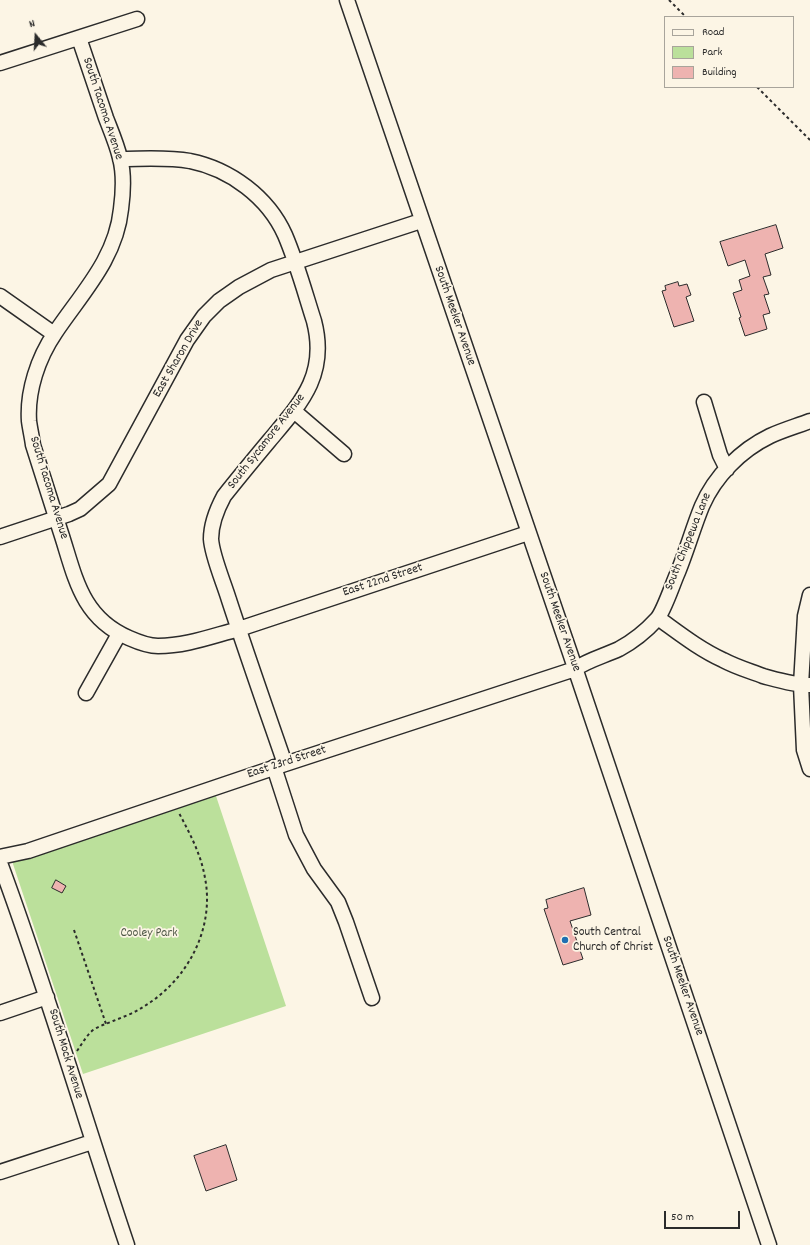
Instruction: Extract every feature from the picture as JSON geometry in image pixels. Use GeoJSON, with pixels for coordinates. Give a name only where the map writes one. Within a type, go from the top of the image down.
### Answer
{"type":"FeatureCollection","features":[{"type":"Feature","properties":{"kind":"street","name":"South Meeker Avenue"},"geometry":{"type":"LineString","coordinates":[[347,0],[421,221],[575,669],[768,1245]]}},
{"type":"Feature","properties":{"kind":"street"},"geometry":{"type":"LineString","coordinates":[[0,63],[137,19]]}},
{"type":"Feature","properties":{"kind":"street","name":"South Tacoma Avenue"},"geometry":{"type":"LineString","coordinates":[[79,38],[120,159],[122,190],[121,211],[117,230],[110,250],[101,268],[54,334],[36,372],[31,392],[29,421],[33,445],[80,590],[84,599],[95,615],[119,634],[157,646],[195,642],[238,629]]}},
{"type":"Feature","properties":{"kind":"street","name":"South Sycamore Avenue"},"geometry":{"type":"LineString","coordinates":[[120,159],[166,158],[190,161],[224,173],[247,187],[275,217],[285,234],[314,321],[318,344],[317,360],[309,388],[294,411],[224,496],[212,526],[211,539],[279,765],[296,836],[314,869],[338,902],[372,998]]}},
{"type":"Feature","properties":{"kind":"street","name":"East Sharon Drive"},"geometry":{"type":"LineString","coordinates":[[0,537],[80,509],[109,484],[187,340],[204,316],[227,294],[271,270],[421,221]]}},
{"type":"Feature","properties":{"kind":"street"},"geometry":{"type":"LineString","coordinates":[[0,296],[54,334]]}},
{"type":"Feature","properties":{"kind":"street"},"geometry":{"type":"LineString","coordinates":[[704,402],[720,455],[727,469]]}},
{"type":"Feature","properties":{"kind":"street"},"geometry":{"type":"LineString","coordinates":[[294,411],[344,454]]}},
{"type":"Feature","properties":{"kind":"street","name":"South Chippewa Lane"},"geometry":{"type":"LineString","coordinates":[[575,669],[582,664],[619,649],[658,618],[682,563],[702,506],[714,484],[727,469],[748,449],[762,440],[786,429],[810,421]]}},
{"type":"Feature","properties":{"kind":"street","name":"East 22nd Street"},"geometry":{"type":"LineString","coordinates":[[238,629],[528,533]]}},
{"type":"Feature","properties":{"kind":"street"},"geometry":{"type":"LineString","coordinates":[[810,595],[806,616],[804,750],[810,769]]}},
{"type":"Feature","properties":{"kind":"street"},"geometry":{"type":"LineString","coordinates":[[658,618],[704,650],[723,661],[774,679],[805,685]]}},
{"type":"Feature","properties":{"kind":"street"},"geometry":{"type":"LineString","coordinates":[[86,693],[119,634]]}},
{"type":"Feature","properties":{"kind":"street","name":"East 23rd Street"},"geometry":{"type":"LineString","coordinates":[[0,857],[28,851],[279,765],[575,669]]}},
{"type":"Feature","properties":{"kind":"street","name":"South Mock Avenue"},"geometry":{"type":"LineString","coordinates":[[0,863],[47,997],[92,1142],[127,1245]]}},
{"type":"Feature","properties":{"kind":"street"},"geometry":{"type":"LineString","coordinates":[[0,1012],[47,997]]}},
{"type":"Feature","properties":{"kind":"street"},"geometry":{"type":"LineString","coordinates":[[0,1172],[92,1142]]}},
{"type":"Feature","properties":{"kind":"path"},"geometry":{"type":"LineString","coordinates":[[669,0],[685,16]]}},
{"type":"Feature","properties":{"kind":"path"},"geometry":{"type":"LineString","coordinates":[[758,88],[810,140]]}},
{"type":"Feature","properties":{"kind":"path"},"geometry":{"type":"LineString","coordinates":[[68,1064],[85,1038],[93,1030],[130,1014],[159,997],[181,975],[198,945],[204,925],[206,909],[207,892],[205,878],[195,842],[179,813]]}},
{"type":"Feature","properties":{"kind":"path"},"geometry":{"type":"LineString","coordinates":[[74,930],[106,1024]]}},
{"type":"Feature","properties":{"kind":"green space","name":"Cooley Park"},"geometry":{"type":"Polygon","coordinates":[[[216,796],[286,1006],[83,1074],[12,861],[216,796]]]}},
{"type":"Feature","properties":{"kind":"building"},"geometry":{"type":"Polygon","coordinates":[[[776,225],[783,248],[765,254],[771,275],[763,277],[769,294],[764,295],[770,313],[763,315],[767,329],[745,336],[739,318],[741,317],[733,293],[742,290],[739,280],[750,276],[745,260],[728,266],[720,242],[776,225]]]}},
{"type":"Feature","properties":{"kind":"building"},"geometry":{"type":"Polygon","coordinates":[[[678,282],[679,286],[687,284],[691,295],[686,297],[694,321],[674,327],[662,291],[666,290],[665,286],[678,282]]]}},
{"type":"Feature","properties":{"kind":"building"},"geometry":{"type":"Polygon","coordinates":[[[56,880],[66,886],[62,893],[52,888],[56,880]]]}},
{"type":"Feature","properties":{"kind":"building","name":"South Central Church of Christ"},"geometry":{"type":"Polygon","coordinates":[[[584,888],[591,915],[570,921],[583,959],[563,965],[544,909],[548,908],[546,900],[584,888]]]}},
{"type":"Feature","properties":{"kind":"building"},"geometry":{"type":"Polygon","coordinates":[[[226,1145],[237,1180],[206,1191],[194,1156],[226,1145]]]}},
{"type":"Feature","properties":{"kind":"place","name":"South Central Church of Christ"},"geometry":{"type":"Point","coordinates":[565,940]}}]}
